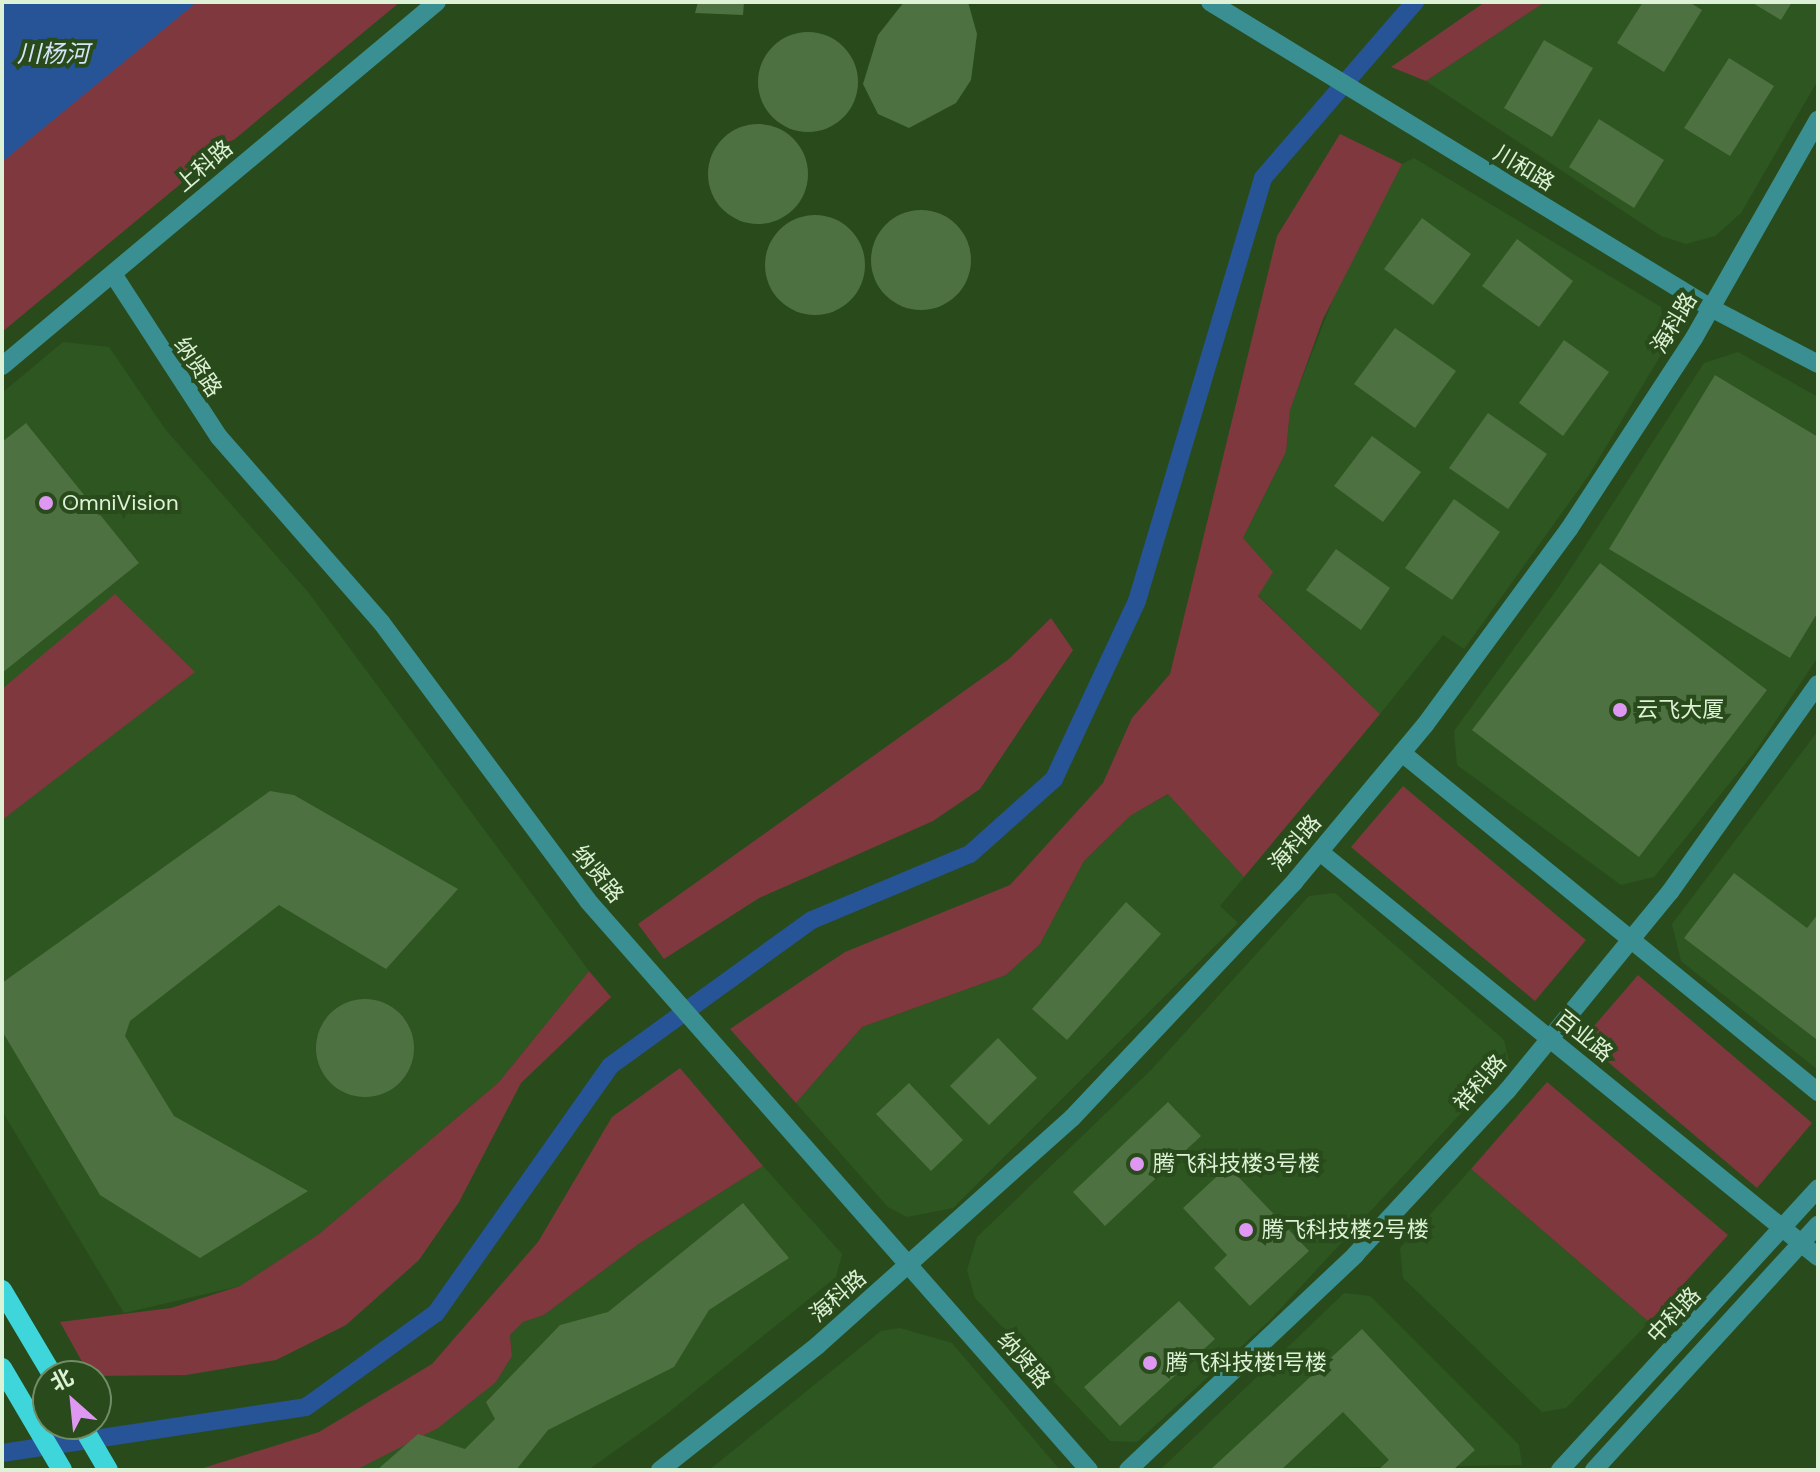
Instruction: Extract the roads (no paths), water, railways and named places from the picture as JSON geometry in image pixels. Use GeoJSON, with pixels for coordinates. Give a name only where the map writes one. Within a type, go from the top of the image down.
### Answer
{"type":"FeatureCollection","features":[{"type":"Feature","properties":{"kind":"main road"},"geometry":{"type":"LineString","coordinates":[[2,1290],[44,1360]]}},
{"type":"Feature","properties":{"kind":"main road"},"geometry":{"type":"LineString","coordinates":[[2,1368],[62,1470]]}},
{"type":"Feature","properties":{"kind":"main road"},"geometry":{"type":"LineString","coordinates":[[90,1440],[108,1470]]}},
{"type":"Feature","properties":{"kind":"street","name":"上科路"},"geometry":{"type":"LineString","coordinates":[[2,366],[437,2]]}},
{"type":"Feature","properties":{"kind":"street","name":"川和路"},"geometry":{"type":"LineString","coordinates":[[1210,2],[1283,50],[1711,308],[1818,364]]}},
{"type":"Feature","properties":{"kind":"street","name":"海科路"},"geometry":{"type":"LineString","coordinates":[[660,1470],[909,1266],[1072,1118],[1320,852],[1402,753],[1569,529],[1711,308],[1818,120]]}},
{"type":"Feature","properties":{"kind":"street","name":"纳贤路"},"geometry":{"type":"LineString","coordinates":[[113,274],[219,437],[381,622],[641,964],[1089,1470]]}},
{"type":"Feature","properties":{"kind":"street","name":"祥科路"},"geometry":{"type":"LineString","coordinates":[[1128,1470],[1355,1255],[1550,1039],[1631,940],[1818,684]]}},
{"type":"Feature","properties":{"kind":"street"},"geometry":{"type":"LineString","coordinates":[[1402,753],[1818,1092]]}},
{"type":"Feature","properties":{"kind":"street","name":"百业路"},"geometry":{"type":"LineString","coordinates":[[1320,852],[1818,1257]]}},
{"type":"Feature","properties":{"kind":"street","name":"中科路"},"geometry":{"type":"LineString","coordinates":[[1560,1470],[1818,1188]]}},
{"type":"Feature","properties":{"kind":"street"},"geometry":{"type":"LineString","coordinates":[[1594,1470],[1818,1225]]}},
{"type":"Feature","properties":{"kind":"water","name":"川杨河"},"geometry":{"type":"Polygon","coordinates":[[[2,2],[197,2],[2,162],[2,2]]]}},
{"type":"Feature","properties":{"kind":"waterway"},"geometry":{"type":"LineString","coordinates":[[2,1453],[306,1407],[436,1313],[610,1066],[812,920],[970,854],[1054,779],[1137,601],[1263,178],[1415,2]]}},
{"type":"Feature","properties":{"kind":"place","name":"OmniVision"},"geometry":{"type":"Point","coordinates":[46,503]}},
{"type":"Feature","properties":{"kind":"place","name":"云飞大厦"},"geometry":{"type":"Point","coordinates":[1620,710]}},
{"type":"Feature","properties":{"kind":"place","name":"腾飞科技楼3号楼"},"geometry":{"type":"Point","coordinates":[1137,1164]}},
{"type":"Feature","properties":{"kind":"place","name":"腾飞科技楼2号楼"},"geometry":{"type":"Point","coordinates":[1246,1230]}},
{"type":"Feature","properties":{"kind":"place","name":"腾飞科技楼1号楼"},"geometry":{"type":"Point","coordinates":[1150,1363]}}]}
